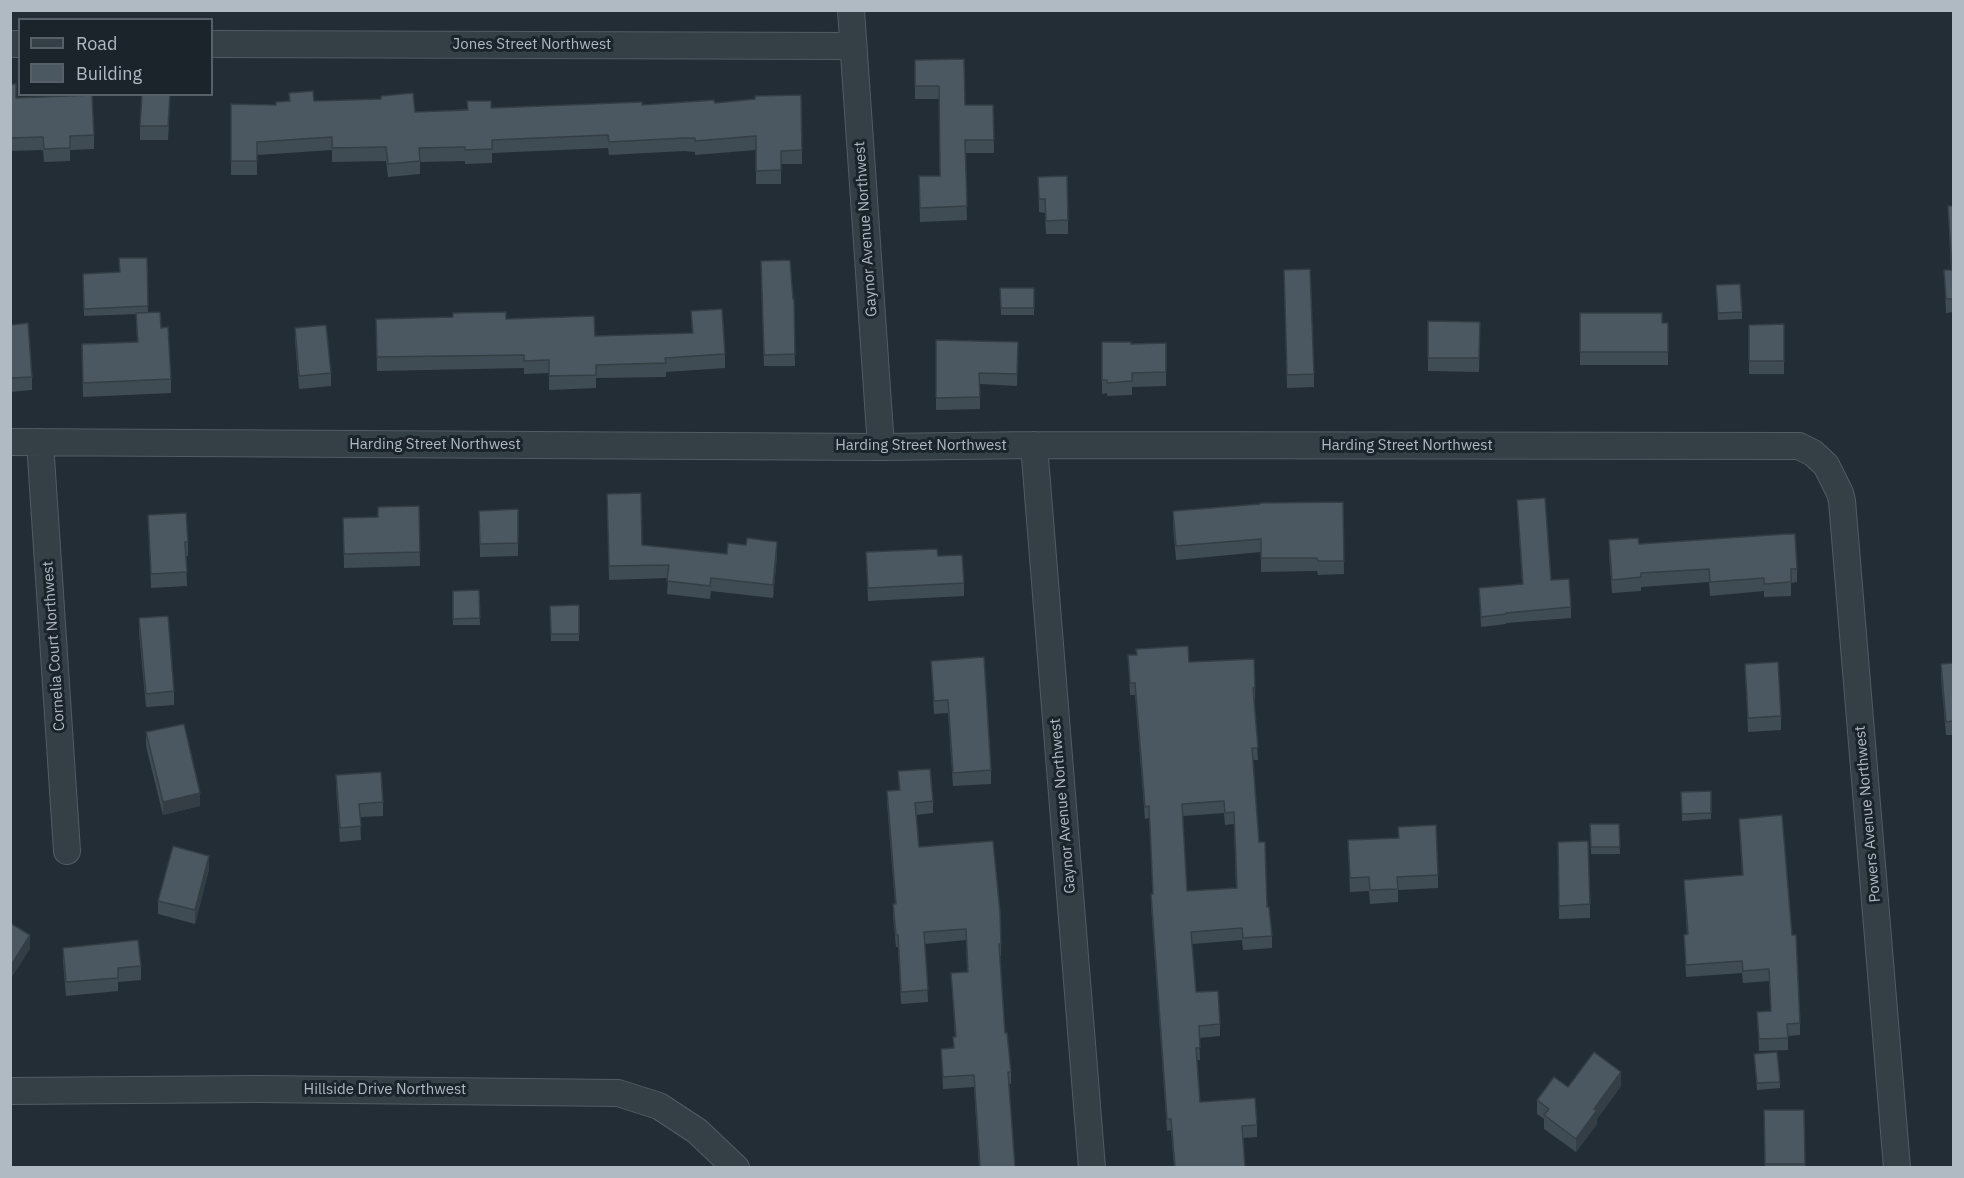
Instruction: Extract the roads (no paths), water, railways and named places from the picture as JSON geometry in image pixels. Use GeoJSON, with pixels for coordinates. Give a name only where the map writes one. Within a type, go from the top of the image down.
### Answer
{"type":"FeatureCollection","features":[{"type":"Feature","properties":{"kind":"street","name":"Gaynor Avenue Northwest"},"geometry":{"type":"LineString","coordinates":[[851,10],[881,447]]}},
{"type":"Feature","properties":{"kind":"street","name":"Jones Street Northwest"},"geometry":{"type":"LineString","coordinates":[[213,44],[853,46]]}},
{"type":"Feature","properties":{"kind":"street","name":"Harding Street Northwest"},"geometry":{"type":"LineString","coordinates":[[10,442],[881,447],[1034,445],[1799,446],[1813,453],[1826,465]]}},
{"type":"Feature","properties":{"kind":"street","name":"Cornelia Court Northwest"},"geometry":{"type":"LineString","coordinates":[[40,442],[67,850]]}},
{"type":"Feature","properties":{"kind":"street","name":"Gaynor Avenue Northwest"},"geometry":{"type":"LineString","coordinates":[[1034,445],[1092,1167]]}},
{"type":"Feature","properties":{"kind":"street","name":"Powers Avenue Northwest"},"geometry":{"type":"LineString","coordinates":[[1826,465],[1842,501],[1897,1167]]}},
{"type":"Feature","properties":{"kind":"street","name":"Hillside Drive Northwest"},"geometry":{"type":"LineString","coordinates":[[10,1091],[258,1089],[618,1093],[659,1106],[697,1131],[736,1167]]}}]}
